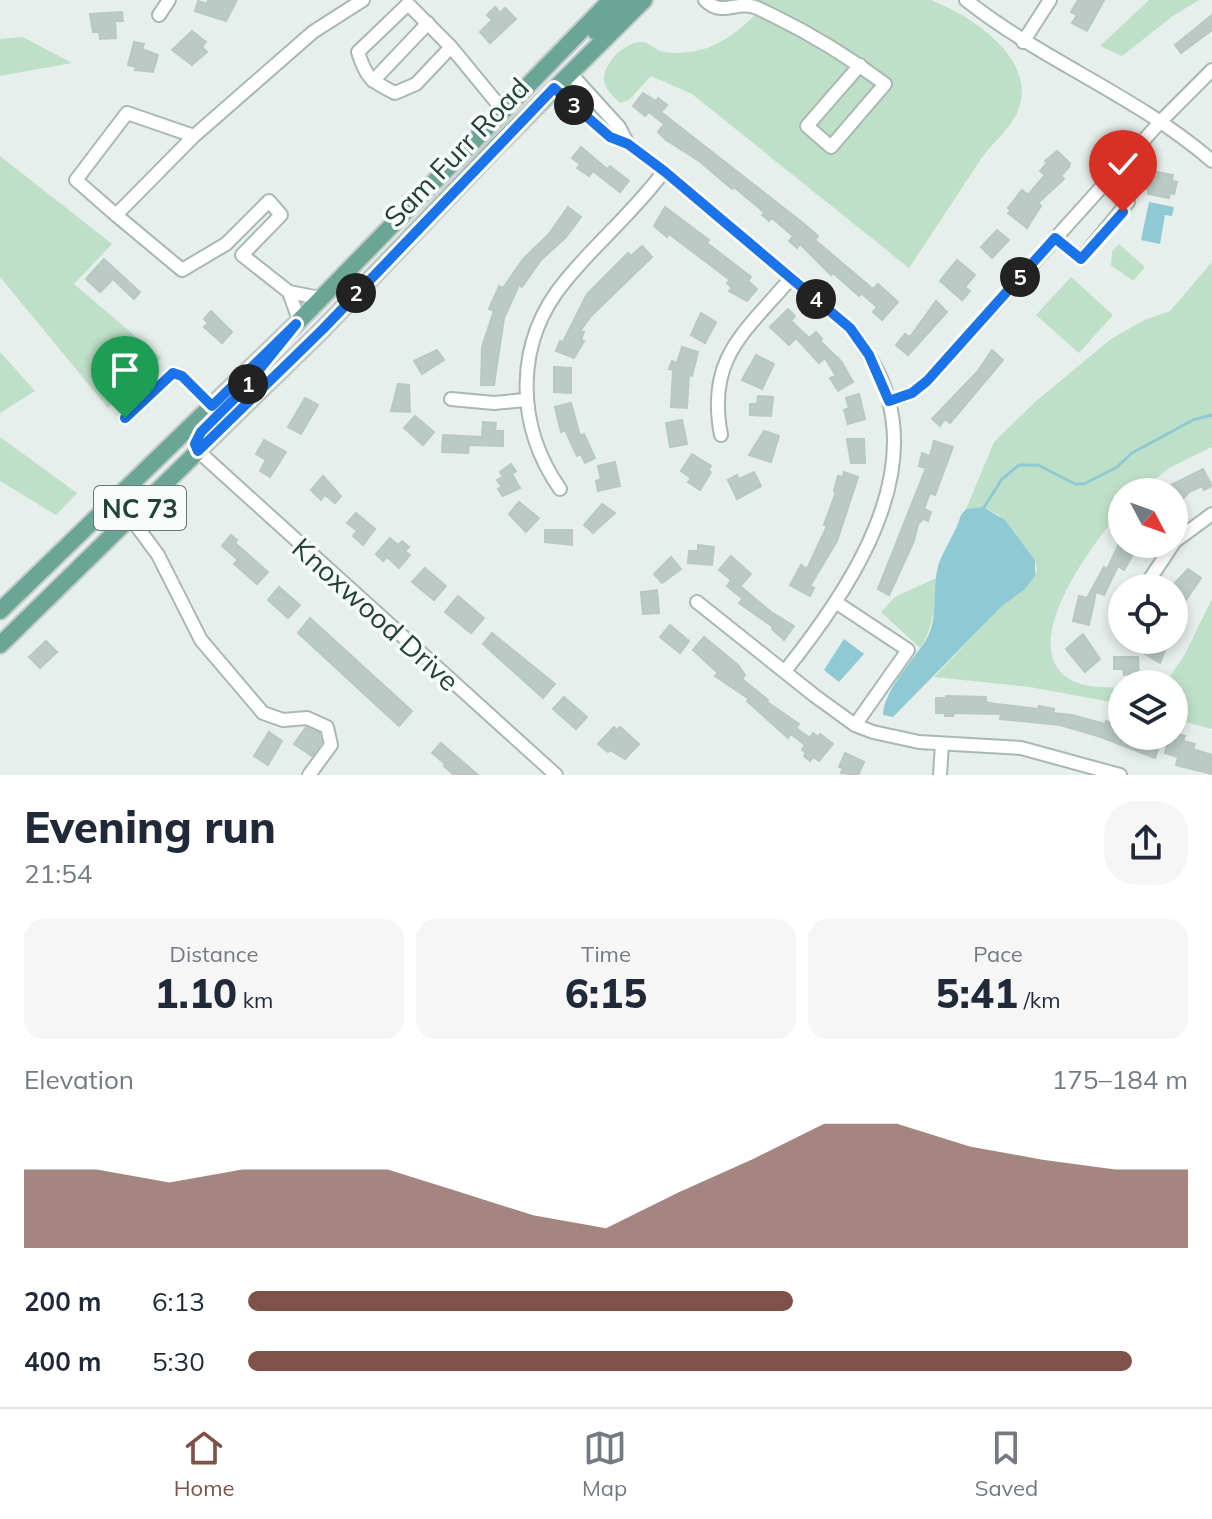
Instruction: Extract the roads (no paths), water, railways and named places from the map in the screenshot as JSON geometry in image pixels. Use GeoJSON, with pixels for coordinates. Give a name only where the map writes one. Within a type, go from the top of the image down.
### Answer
{"type":"FeatureCollection","features":[{"type":"Feature","properties":{"kind":"main road","name":"Sam Furr Road"},"geometry":{"type":"LineString","coordinates":[[0,611],[298,322],[611,0]]}},
{"type":"Feature","properties":{"kind":"main road"},"geometry":{"type":"LineString","coordinates":[[498,145],[573,56],[627,0]]}},
{"type":"Feature","properties":{"kind":"main road","name":"Sam Furr Road"},"geometry":{"type":"LineString","coordinates":[[0,645],[323,329],[498,145],[644,0]]}},
{"type":"Feature","properties":{"kind":"main road"},"geometry":{"type":"LineString","coordinates":[[198,451],[195,444],[201,432],[242,391],[298,322]]}},
{"type":"Feature","properties":{"kind":"street"},"geometry":{"type":"LineString","coordinates":[[159,15],[169,0]]}},
{"type":"Feature","properties":{"kind":"street"},"geometry":{"type":"LineString","coordinates":[[116,215],[194,136],[313,32],[363,0]]}},
{"type":"Feature","properties":{"kind":"street"},"geometry":{"type":"LineString","coordinates":[[705,0],[713,8],[727,10],[751,6],[799,29],[860,65],[885,84],[831,147],[807,126],[860,65]]}},
{"type":"Feature","properties":{"kind":"street"},"geometry":{"type":"LineString","coordinates":[[966,0],[1023,42],[1161,121],[1212,161]]}},
{"type":"Feature","properties":{"kind":"street"},"geometry":{"type":"LineString","coordinates":[[1023,42],[1050,0]]}},
{"type":"Feature","properties":{"kind":"street"},"geometry":{"type":"LineString","coordinates":[[451,47],[416,84],[395,93],[365,73],[358,52],[406,2],[451,47],[502,109]]}},
{"type":"Feature","properties":{"kind":"street"},"geometry":{"type":"LineString","coordinates":[[373,81],[428,23]]}},
{"type":"Feature","properties":{"kind":"street"},"geometry":{"type":"LineString","coordinates":[[889,401],[912,393],[927,381],[1161,121],[1212,70]]}},
{"type":"Feature","properties":{"kind":"street"},"geometry":{"type":"LineString","coordinates":[[570,73],[619,127],[628,144]]}},
{"type":"Feature","properties":{"kind":"street"},"geometry":{"type":"LineString","coordinates":[[554,88],[610,137],[628,144],[664,171],[850,328],[869,355],[889,401],[894,447],[889,479],[871,532],[837,603],[785,671]]}},
{"type":"Feature","properties":{"kind":"street"},"geometry":{"type":"LineString","coordinates":[[194,136],[127,113],[76,180],[182,270],[226,244],[269,201],[281,215],[242,255]]}},
{"type":"Feature","properties":{"kind":"street"},"geometry":{"type":"LineString","coordinates":[[560,489],[540,455],[525,400],[529,349],[546,307],[565,281],[632,211],[664,171]]}},
{"type":"Feature","properties":{"kind":"street"},"geometry":{"type":"LineString","coordinates":[[1055,238],[1081,259],[1128,202],[1127,194],[1110,177]]}},
{"type":"Feature","properties":{"kind":"street"},"geometry":{"type":"LineString","coordinates":[[226,244],[289,292],[320,298]]}},
{"type":"Feature","properties":{"kind":"street"},"geometry":{"type":"LineString","coordinates":[[721,435],[716,394],[726,359],[737,341],[791,278]]}},
{"type":"Feature","properties":{"kind":"street"},"geometry":{"type":"LineString","coordinates":[[289,292],[298,322]]}},
{"type":"Feature","properties":{"kind":"street"},"geometry":{"type":"LineString","coordinates":[[125,418],[173,373],[182,376],[212,406]]}},
{"type":"Feature","properties":{"kind":"street"},"geometry":{"type":"LineString","coordinates":[[451,399],[494,403],[525,400]]}},
{"type":"Feature","properties":{"kind":"street","name":"Knoxwood Drive"},"geometry":{"type":"LineString","coordinates":[[198,451],[556,775]]}},
{"type":"Feature","properties":{"kind":"street"},"geometry":{"type":"LineString","coordinates":[[1188,532],[1212,514]]}},
{"type":"Feature","properties":{"kind":"street"},"geometry":{"type":"LineString","coordinates":[[130,517],[158,555],[201,640],[263,713],[283,720],[307,718],[327,727],[331,745],[309,775]]}},
{"type":"Feature","properties":{"kind":"street"},"geometry":{"type":"LineString","coordinates":[[697,602],[855,725],[889,737],[942,744],[1021,748],[1120,775]]}},
{"type":"Feature","properties":{"kind":"street"},"geometry":{"type":"LineString","coordinates":[[837,603],[860,615],[908,650],[855,725]]}},
{"type":"Feature","properties":{"kind":"street"},"geometry":{"type":"LineString","coordinates":[[940,775],[942,744]]}},
{"type":"Feature","properties":{"kind":"water"},"geometry":{"type":"Polygon","coordinates":[[[1149,202],[1174,207],[1172,216],[1165,215],[1160,244],[1141,240],[1149,202]]]}},
{"type":"Feature","properties":{"kind":"water"},"geometry":{"type":"Polygon","coordinates":[[[983,507],[1005,520],[1035,560],[1035,576],[893,717],[883,715],[893,686],[930,632],[938,566],[961,515],[966,509],[983,507]]]}},
{"type":"Feature","properties":{"kind":"water"},"geometry":{"type":"Polygon","coordinates":[[[844,639],[864,654],[839,682],[824,670],[844,639]]]}},
{"type":"Feature","properties":{"kind":"waterway"},"geometry":{"type":"LineString","coordinates":[[983,509],[1002,479],[1019,465],[1038,465],[1075,484],[1084,484],[1117,467],[1132,453],[1193,420],[1212,415]]}}]}
